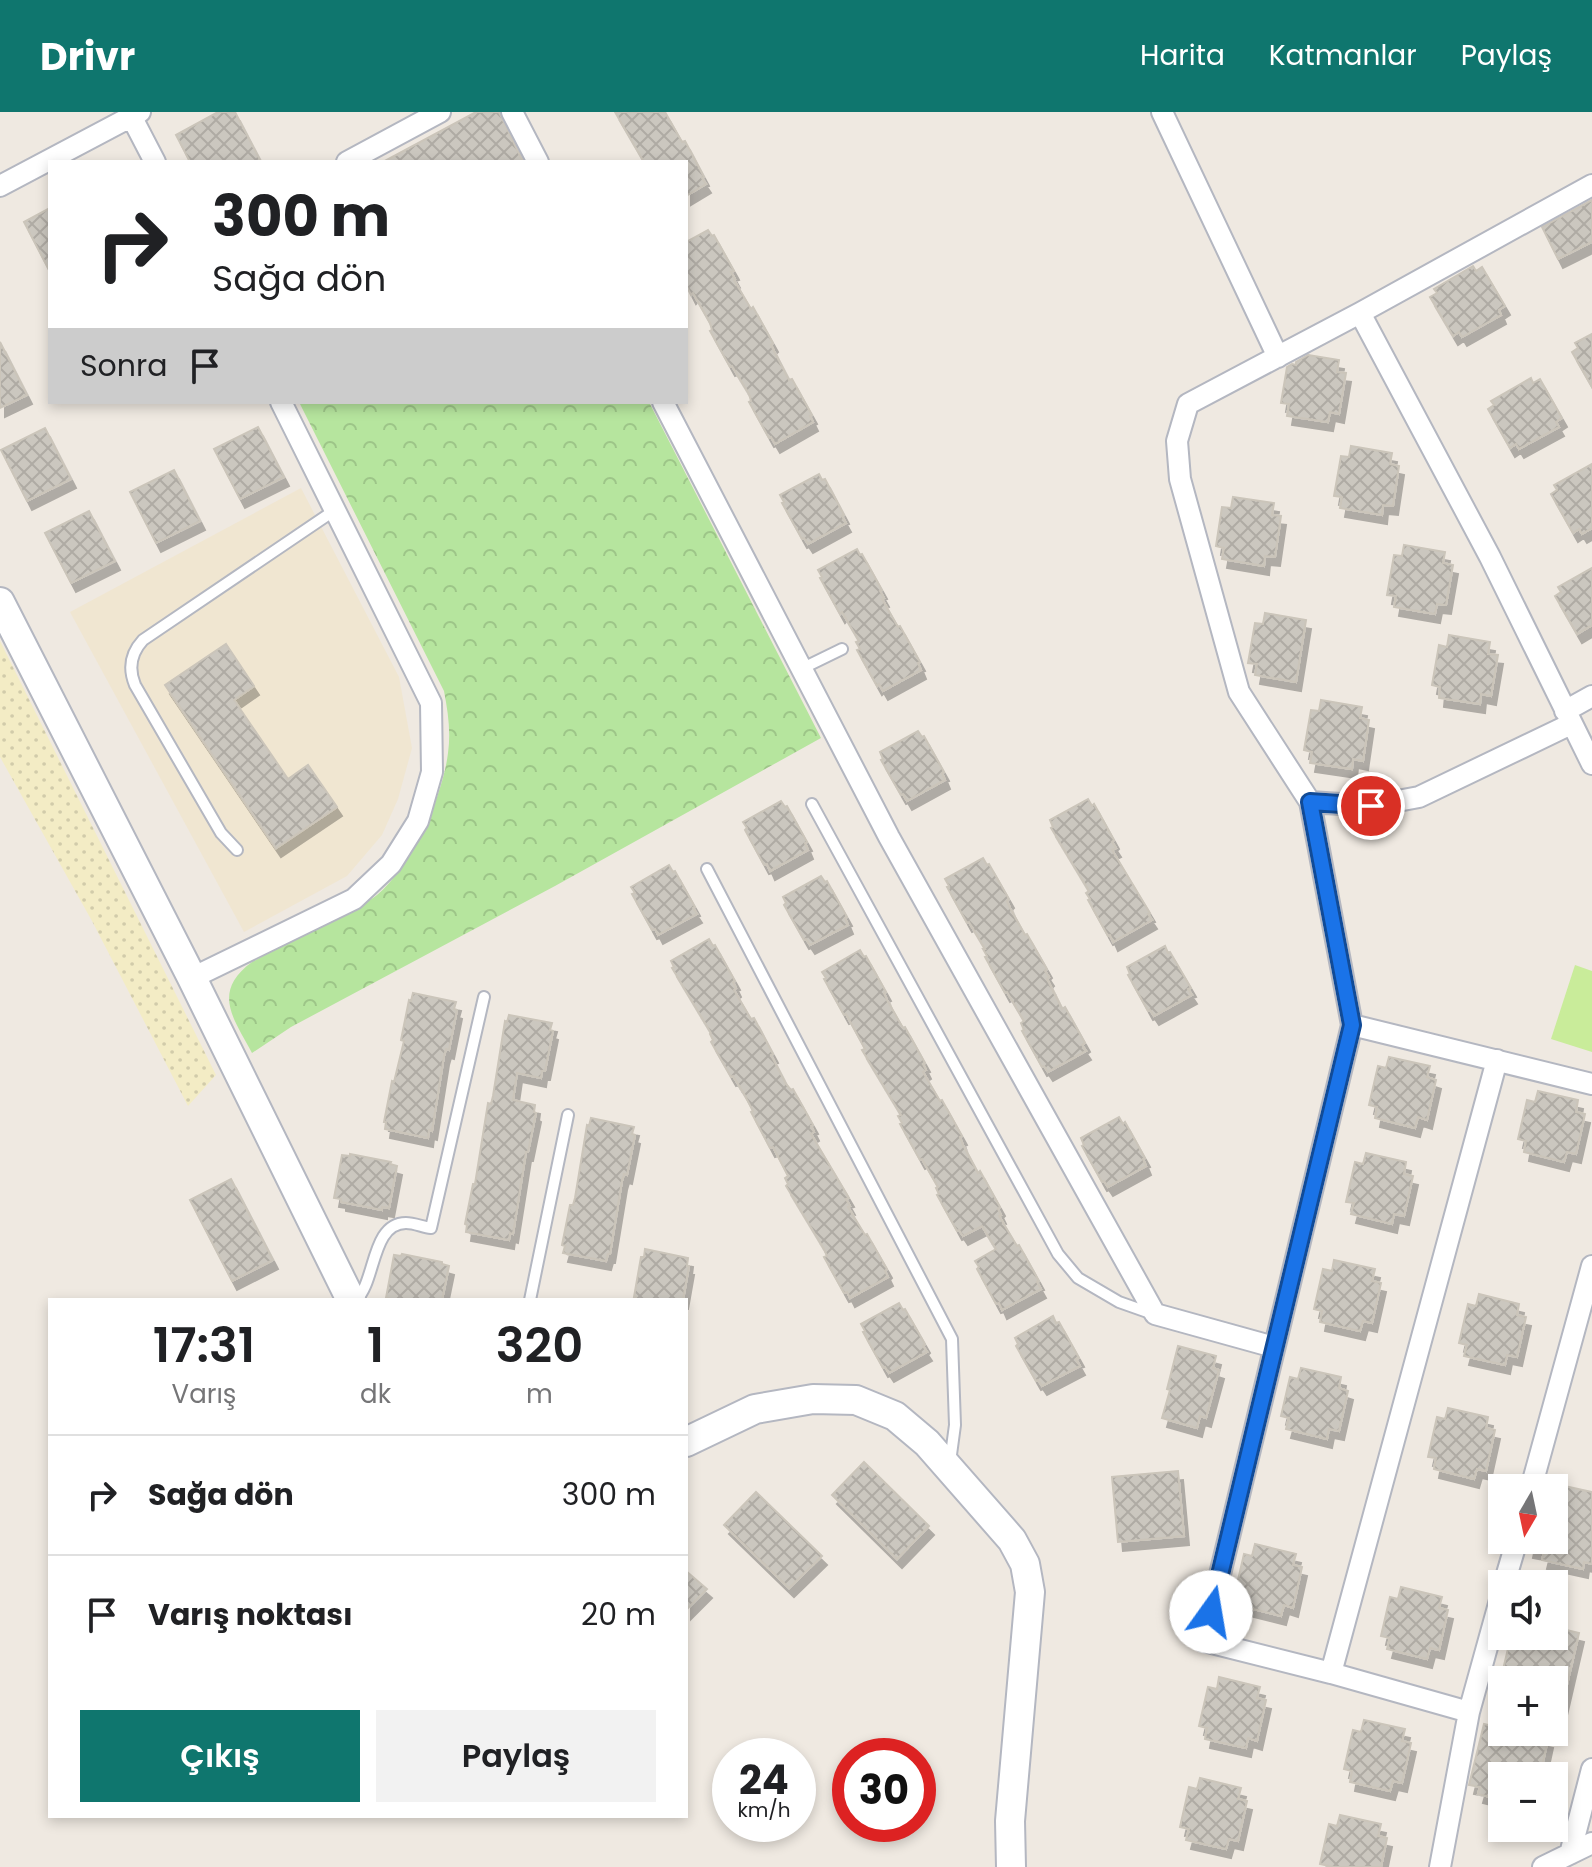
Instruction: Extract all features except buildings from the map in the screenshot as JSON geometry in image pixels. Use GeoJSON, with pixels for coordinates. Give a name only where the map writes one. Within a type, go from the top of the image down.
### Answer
{"type":"FeatureCollection","features":[{"type":"Feature","properties":{"kind":"street"},"geometry":{"type":"LineString","coordinates":[[351,160],[440,112]]}},
{"type":"Feature","properties":{"kind":"street"},"geometry":{"type":"LineString","coordinates":[[512,112],[537,160]]}},
{"type":"Feature","properties":{"kind":"street"},"geometry":{"type":"LineString","coordinates":[[1162,112],[1278,357]]}},
{"type":"Feature","properties":{"kind":"street"},"geometry":{"type":"LineString","coordinates":[[0,186],[133,114],[154,160]]}},
{"type":"Feature","properties":{"kind":"street"},"geometry":{"type":"LineString","coordinates":[[1469,1712],[1204,1641],[1352,1025],[1310,802],[1239,692],[1180,479],[1177,441],[1188,404],[1592,185]]}},
{"type":"Feature","properties":{"kind":"street"},"geometry":{"type":"LineString","coordinates":[[1360,313],[1490,557],[1592,764]]}},
{"type":"Feature","properties":{"kind":"street"},"geometry":{"type":"LineString","coordinates":[[192,978],[354,899],[391,864],[418,821],[432,772],[431,703],[282,404]]}},
{"type":"Feature","properties":{"kind":"street"},"geometry":{"type":"LineString","coordinates":[[664,404],[894,848],[1155,1314],[1274,1347]]}},
{"type":"Feature","properties":{"kind":"street"},"geometry":{"type":"LineString","coordinates":[[0,602],[353,1298]]}},
{"type":"Feature","properties":{"kind":"street"},"geometry":{"type":"LineString","coordinates":[[1310,802],[1371,806],[1419,797],[1568,718],[1592,696]]}},
{"type":"Feature","properties":{"kind":"street"},"geometry":{"type":"LineString","coordinates":[[1352,1025],[1592,1084]]}},
{"type":"Feature","properties":{"kind":"street"},"geometry":{"type":"LineString","coordinates":[[1331,1673],[1497,1060]]}},
{"type":"Feature","properties":{"kind":"street"},"geometry":{"type":"LineString","coordinates":[[1535,1474],[1592,1266]]}},
{"type":"Feature","properties":{"kind":"street"},"geometry":{"type":"LineString","coordinates":[[688,1441],[755,1409],[813,1399],[856,1400],[895,1416],[927,1443],[1012,1540],[1025,1564],[1030,1592],[1010,1821],[1011,1867]]}},
{"type":"Feature","properties":{"kind":"street"},"geometry":{"type":"LineString","coordinates":[[1440,1867],[1469,1712],[1488,1643]]}},
{"type":"Feature","properties":{"kind":"street"},"geometry":{"type":"LineString","coordinates":[[1570,1854],[1592,1769]]}},
{"type":"Feature","properties":{"kind":"street"},"geometry":{"type":"LineString","coordinates":[[1544,1867],[1592,1843]]}},
{"type":"Feature","properties":{"kind":"lane"},"geometry":{"type":"LineString","coordinates":[[237,850],[221,833],[135,685],[130,670],[133,653],[143,640],[335,510]]}},
{"type":"Feature","properties":{"kind":"lane"},"geometry":{"type":"LineString","coordinates":[[801,669],[842,649]]}},
{"type":"Feature","properties":{"kind":"lane"},"geometry":{"type":"LineString","coordinates":[[812,804],[1058,1254],[1078,1278],[1119,1302],[1155,1314]]}},
{"type":"Feature","properties":{"kind":"lane"},"geometry":{"type":"LineString","coordinates":[[707,869],[952,1339],[955,1425],[949,1468]]}},
{"type":"Feature","properties":{"kind":"lane"},"geometry":{"type":"LineString","coordinates":[[358,1298],[366,1286],[380,1242],[387,1232],[405,1223],[431,1228],[484,997]]}},
{"type":"Feature","properties":{"kind":"lane"},"geometry":{"type":"LineString","coordinates":[[530,1298],[568,1115]]}},
{"type":"Feature","properties":{"kind":"shaded area"},"geometry":{"type":"Polygon","coordinates":[[[301,488],[399,677],[412,748],[398,799],[382,835],[347,876],[244,932],[70,612],[301,488]]]}},
{"type":"Feature","properties":{"kind":"green space"},"geometry":{"type":"Polygon","coordinates":[[[300,404],[650,404],[821,738],[555,886],[291,1027],[252,1053],[233,1017],[229,995],[232,984],[252,962],[369,901],[390,883],[402,867],[423,830],[445,770],[449,722],[444,691],[300,404]]]}},
{"type":"Feature","properties":{"kind":"green space"},"geometry":{"type":"Polygon","coordinates":[[[1575,965],[1592,971],[1592,1052],[1551,1039],[1575,965]]]}},
{"type":"Feature","properties":{"kind":"sand"},"geometry":{"type":"Polygon","coordinates":[[[0,641],[216,1075],[188,1106],[92,921],[0,757],[0,641]]]}},
{"type":"Feature","properties":{"kind":"route"},"geometry":{"type":"LineString","coordinates":[[1211,1612],[1352,1025],[1310,802],[1371,806]]}}]}
